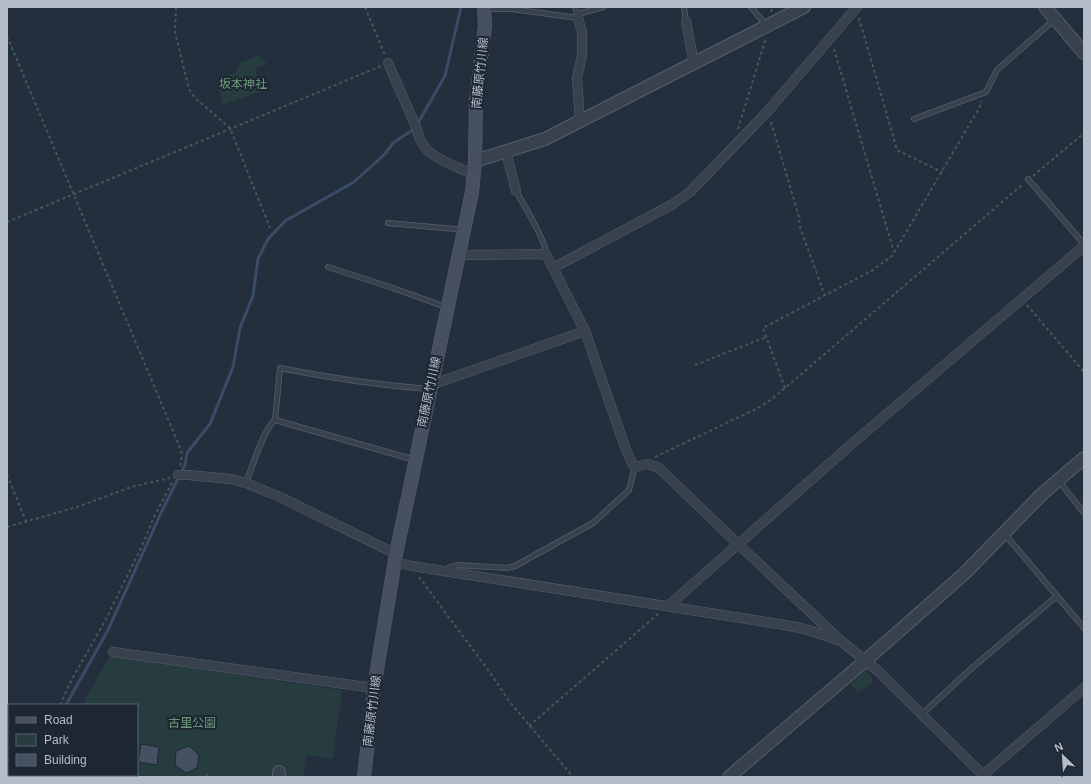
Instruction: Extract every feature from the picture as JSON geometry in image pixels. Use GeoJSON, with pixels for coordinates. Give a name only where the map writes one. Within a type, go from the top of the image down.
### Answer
{"type":"FeatureCollection","features":[{"type":"Feature","properties":{"kind":"main road","name":"南藤原竹川線"},"geometry":{"type":"LineString","coordinates":[[364,777],[374,688],[395,558],[472,192],[476,100],[485,26],[484,8]]}},
{"type":"Feature","properties":{"kind":"street"},"geometry":{"type":"LineString","coordinates":[[388,63],[417,129],[418,138],[423,145],[441,160],[474,168],[506,152],[545,140],[804,7]]}},
{"type":"Feature","properties":{"kind":"street"},"geometry":{"type":"LineString","coordinates":[[553,268],[673,204],[690,192],[767,112],[857,7]]}},
{"type":"Feature","properties":{"kind":"street"},"geometry":{"type":"LineString","coordinates":[[1045,7],[1084,53]]}},
{"type":"Feature","properties":{"kind":"street"},"geometry":{"type":"LineString","coordinates":[[577,16],[582,32],[582,55],[577,78],[580,122]]}},
{"type":"Feature","properties":{"kind":"street"},"geometry":{"type":"LineString","coordinates":[[686,21],[694,64]]}},
{"type":"Feature","properties":{"kind":"street"},"geometry":{"type":"LineString","coordinates":[[506,152],[516,191]]}},
{"type":"Feature","properties":{"kind":"street"},"geometry":{"type":"LineString","coordinates":[[668,606],[854,442],[1084,245]]}},
{"type":"Feature","properties":{"kind":"street"},"geometry":{"type":"LineString","coordinates":[[459,255],[546,254],[585,331],[626,450],[635,467],[648,464],[659,468],[842,641],[878,671],[921,716],[984,776],[1084,688]]}},
{"type":"Feature","properties":{"kind":"street"},"geometry":{"type":"LineString","coordinates":[[430,387],[585,331]]}},
{"type":"Feature","properties":{"kind":"street"},"geometry":{"type":"LineString","coordinates":[[729,777],[965,574],[1042,494],[1084,458]]}},
{"type":"Feature","properties":{"kind":"street"},"geometry":{"type":"LineString","coordinates":[[181,475],[231,479],[246,483],[280,497],[412,566],[785,625],[804,629],[842,641]]}},
{"type":"Feature","properties":{"kind":"street"},"geometry":{"type":"LineString","coordinates":[[113,652],[374,688]]}},
{"type":"Feature","properties":{"kind":"lane"},"geometry":{"type":"LineString","coordinates":[[575,7],[577,16]]}},
{"type":"Feature","properties":{"kind":"lane"},"geometry":{"type":"LineString","coordinates":[[484,8],[512,9],[577,16],[604,7]]}},
{"type":"Feature","properties":{"kind":"lane"},"geometry":{"type":"LineString","coordinates":[[684,7],[686,21]]}},
{"type":"Feature","properties":{"kind":"lane"},"geometry":{"type":"LineString","coordinates":[[751,7],[767,26]]}},
{"type":"Feature","properties":{"kind":"lane"},"geometry":{"type":"LineString","coordinates":[[914,119],[986,92],[997,70],[1055,19]]}},
{"type":"Feature","properties":{"kind":"lane"},"geometry":{"type":"LineString","coordinates":[[1028,179],[1084,245]]}},
{"type":"Feature","properties":{"kind":"lane"},"geometry":{"type":"LineString","coordinates":[[516,191],[538,232],[546,250],[546,254]]}},
{"type":"Feature","properties":{"kind":"lane"},"geometry":{"type":"LineString","coordinates":[[388,223],[454,229],[464,232]]}},
{"type":"Feature","properties":{"kind":"lane"},"geometry":{"type":"LineString","coordinates":[[328,268],[390,287],[448,308]]}},
{"type":"Feature","properties":{"kind":"lane"},"geometry":{"type":"LineString","coordinates":[[246,483],[267,430],[275,420],[280,368],[383,386],[430,387]]}},
{"type":"Feature","properties":{"kind":"lane"},"geometry":{"type":"LineString","coordinates":[[275,420],[415,460]]}},
{"type":"Feature","properties":{"kind":"lane"},"geometry":{"type":"LineString","coordinates":[[441,571],[457,565],[507,568],[515,566],[593,523],[628,490],[635,467]]}},
{"type":"Feature","properties":{"kind":"lane"},"geometry":{"type":"LineString","coordinates":[[1062,485],[1084,512]]}},
{"type":"Feature","properties":{"kind":"lane"},"geometry":{"type":"LineString","coordinates":[[1008,538],[1084,628]]}},
{"type":"Feature","properties":{"kind":"lane"},"geometry":{"type":"LineString","coordinates":[[921,716],[973,667],[1057,596]]}},
{"type":"Feature","properties":{"kind":"path"},"geometry":{"type":"LineString","coordinates":[[176,7],[175,32],[189,89],[196,98],[230,128],[270,228]]}},
{"type":"Feature","properties":{"kind":"path"},"geometry":{"type":"LineString","coordinates":[[7,222],[388,63],[365,7]]}},
{"type":"Feature","properties":{"kind":"path"},"geometry":{"type":"LineString","coordinates":[[857,7],[897,150],[942,172]]}},
{"type":"Feature","properties":{"kind":"path"},"geometry":{"type":"LineString","coordinates":[[731,149],[766,39],[767,26]]}},
{"type":"Feature","properties":{"kind":"path"},"geometry":{"type":"LineString","coordinates":[[7,36],[181,450],[181,475]]}},
{"type":"Feature","properties":{"kind":"path"},"geometry":{"type":"LineString","coordinates":[[830,38],[894,252]]}},
{"type":"Feature","properties":{"kind":"path"},"geometry":{"type":"LineString","coordinates":[[785,389],[763,328],[873,270],[892,256],[978,110],[986,92]]}},
{"type":"Feature","properties":{"kind":"path"},"geometry":{"type":"LineString","coordinates":[[767,112],[799,216],[800,227],[825,296]]}},
{"type":"Feature","properties":{"kind":"path"},"geometry":{"type":"LineString","coordinates":[[648,464],[651,458],[756,409],[771,400],[1028,179],[1084,133]]}},
{"type":"Feature","properties":{"kind":"path"},"geometry":{"type":"LineString","coordinates":[[1022,299],[1084,372]]}},
{"type":"Feature","properties":{"kind":"path"},"geometry":{"type":"LineString","coordinates":[[695,365],[766,337]]}},
{"type":"Feature","properties":{"kind":"path"},"geometry":{"type":"LineString","coordinates":[[7,475],[26,521]]}},
{"type":"Feature","properties":{"kind":"path"},"geometry":{"type":"LineString","coordinates":[[7,527],[77,507],[131,487],[174,477],[154,516],[124,585],[72,679],[60,704]]}},
{"type":"Feature","properties":{"kind":"path"},"geometry":{"type":"LineString","coordinates":[[412,566],[509,701],[573,777]]}},
{"type":"Feature","properties":{"kind":"path"},"geometry":{"type":"LineString","coordinates":[[529,726],[668,606]]}},
{"type":"Feature","properties":{"kind":"green space","name":"坂本神社"},"geometry":{"type":"Polygon","coordinates":[[[259,55],[267,64],[255,69],[263,91],[223,105],[217,83],[236,71],[240,63],[259,55]]]}},
{"type":"Feature","properties":{"kind":"green space","name":"古里公園"},"geometry":{"type":"Polygon","coordinates":[[[110,656],[342,690],[333,759],[307,755],[303,777],[27,777],[138,776],[138,704],[83,704],[110,656]]]}},
{"type":"Feature","properties":{"kind":"green space"},"geometry":{"type":"Polygon","coordinates":[[[866,671],[874,681],[858,693],[850,684],[866,671]]]}},
{"type":"Feature","properties":{"kind":"building"},"geometry":{"type":"Polygon","coordinates":[[[141,744],[159,747],[157,765],[138,762],[141,744]]]}},
{"type":"Feature","properties":{"kind":"building"},"geometry":{"type":"Polygon","coordinates":[[[189,746],[199,755],[197,768],[186,773],[175,765],[176,751],[189,746]]]}},
{"type":"Feature","properties":{"kind":"waterway"},"geometry":{"type":"LineString","coordinates":[[418,123],[445,76],[461,7]]}},
{"type":"Feature","properties":{"kind":"waterway"},"geometry":{"type":"LineString","coordinates":[[67,704],[108,630],[161,513],[185,465],[187,453],[210,424],[233,367],[240,328],[253,296],[258,259],[268,239],[285,221],[354,182],[385,154],[393,143],[414,129]]}}]}
